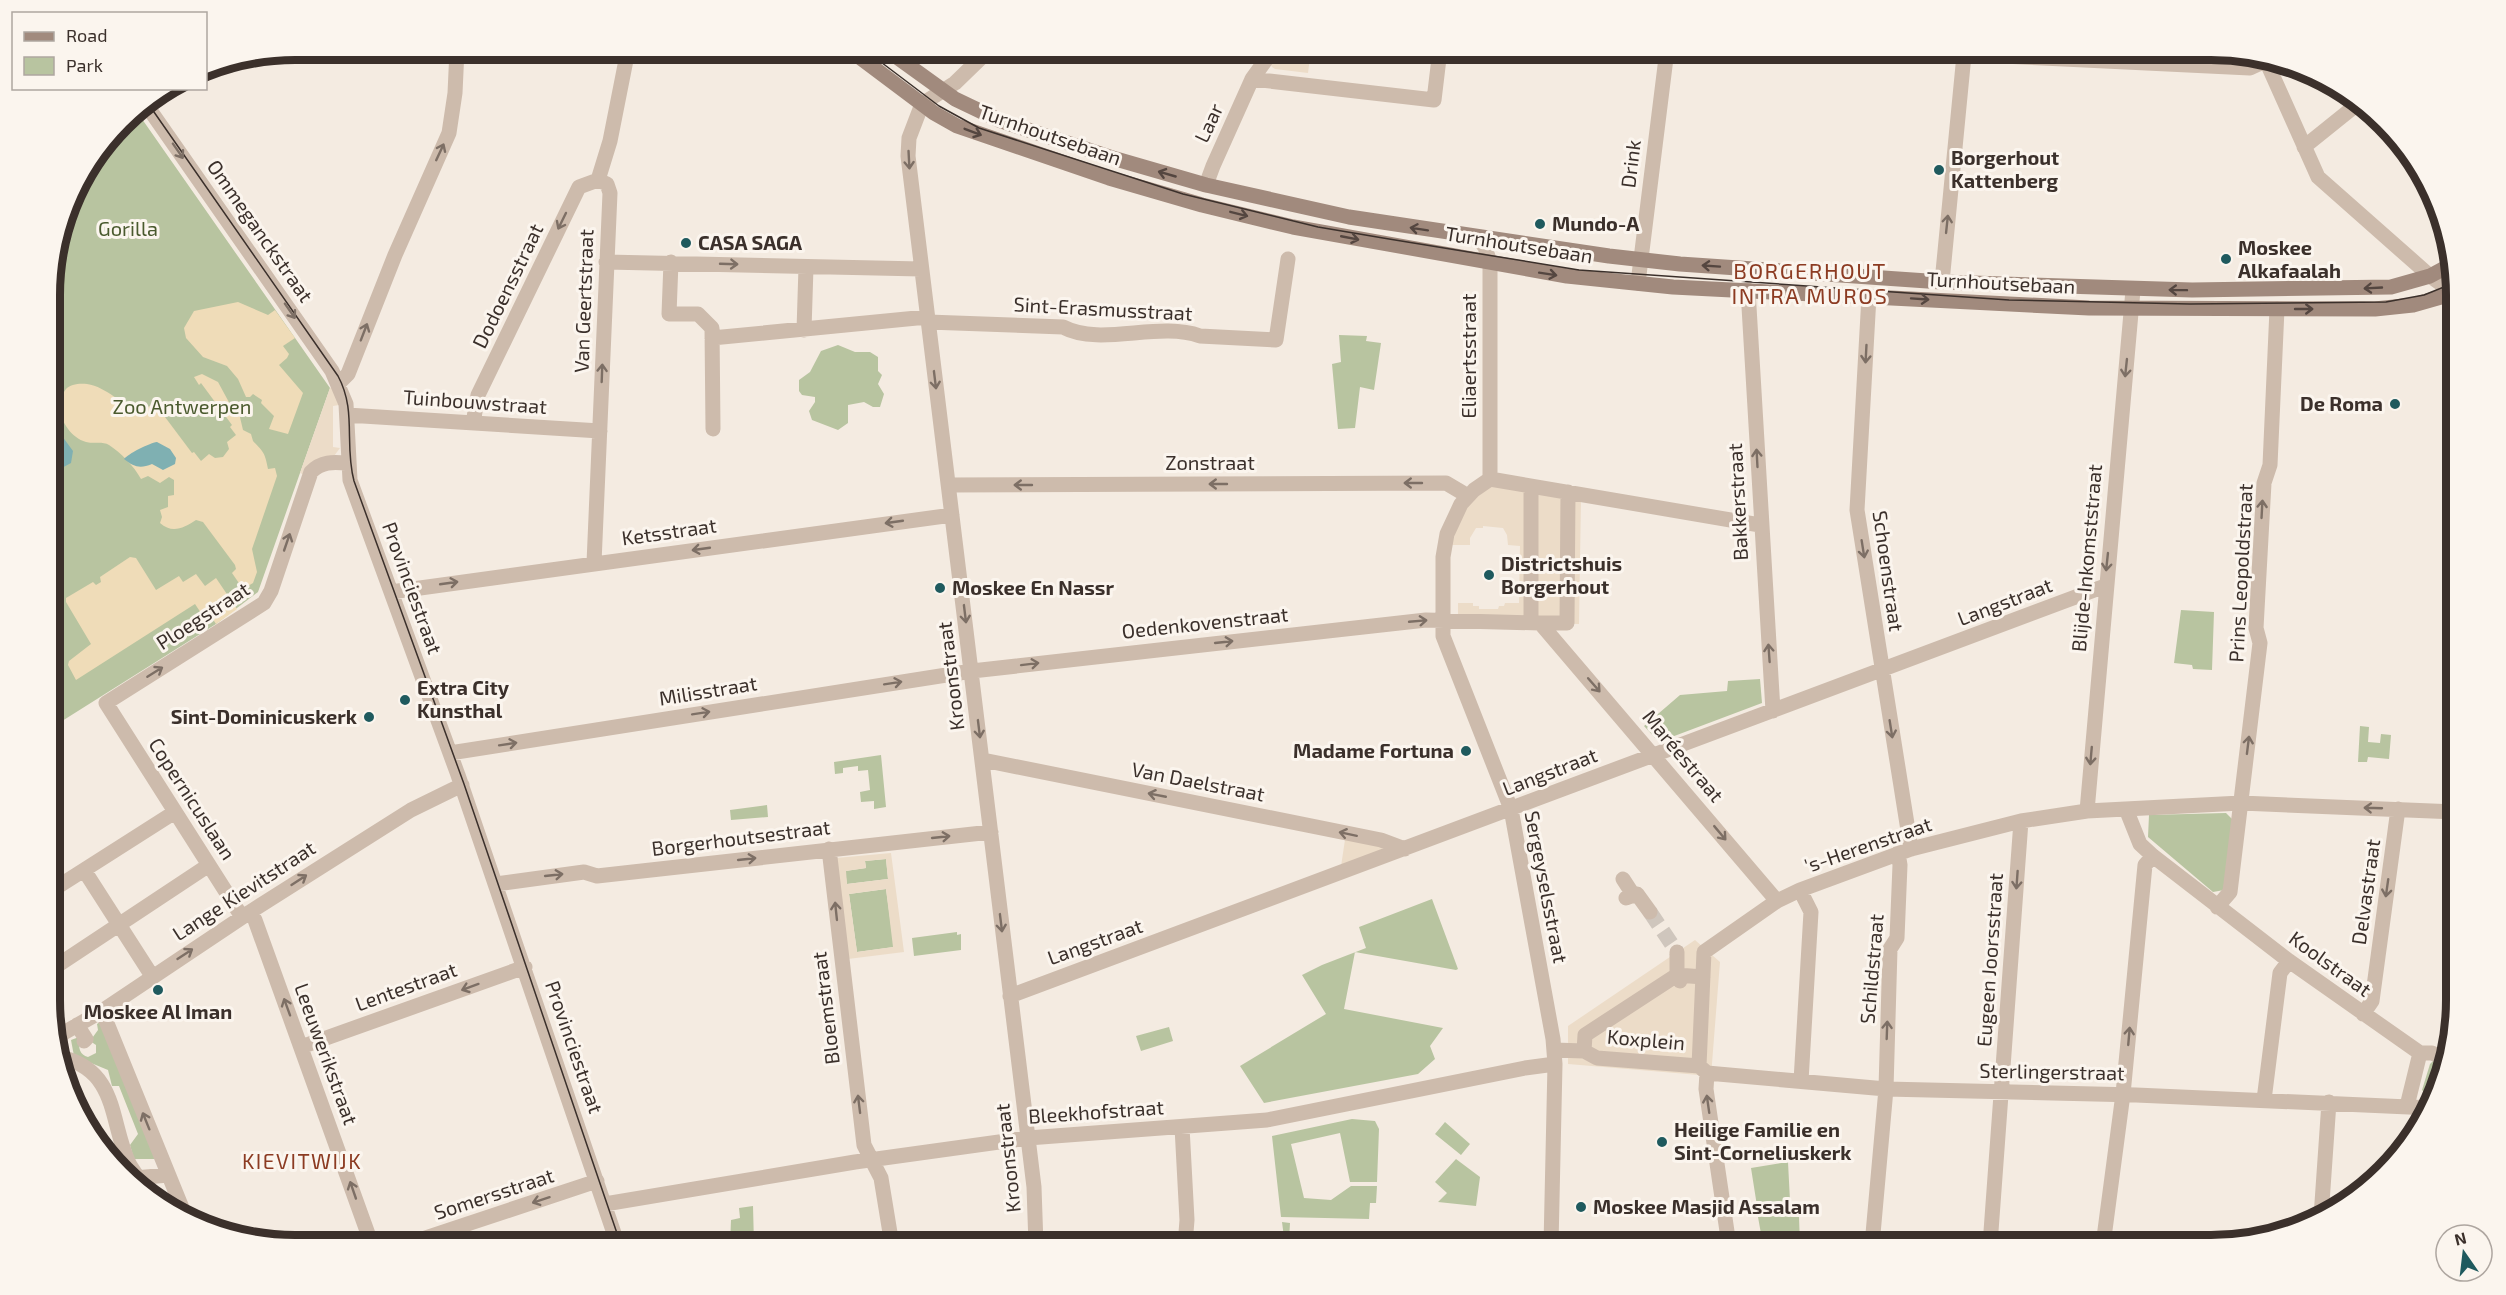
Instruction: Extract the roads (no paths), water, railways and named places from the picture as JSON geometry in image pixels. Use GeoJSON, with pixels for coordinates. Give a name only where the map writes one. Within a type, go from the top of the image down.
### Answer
{"type":"FeatureCollection","features":[{"type":"Feature","properties":{"kind":"main road","name":"Turnhoutsebaan"},"geometry":{"type":"LineString","coordinates":[[863,60],[922,104],[957,126],[1109,178],[1192,202],[1293,227],[1544,273],[1638,283],[1748,290],[2132,309],[2392,308],[2446,295]]}},
{"type":"Feature","properties":{"kind":"main road","name":"Turnhoutsebaan"},"geometry":{"type":"LineString","coordinates":[[901,60],[967,106],[1001,122],[1206,185],[1338,215],[1641,260],[1942,282],[2133,290],[2369,288],[2403,285],[2430,276],[2444,268]]}},
{"type":"Feature","properties":{"kind":"street"},"geometry":{"type":"LineString","coordinates":[[339,384],[348,374],[394,255],[449,133],[455,93],[457,60]]}},
{"type":"Feature","properties":{"kind":"street"},"geometry":{"type":"LineString","coordinates":[[598,180],[610,141],[626,60]]}},
{"type":"Feature","properties":{"kind":"street"},"geometry":{"type":"LineString","coordinates":[[922,104],[943,91],[978,60]]}},
{"type":"Feature","properties":{"kind":"street","name":"Laar"},"geometry":{"type":"LineString","coordinates":[[1206,185],[1252,79],[1266,60]]}},
{"type":"Feature","properties":{"kind":"street"},"geometry":{"type":"LineString","coordinates":[[1252,79],[1434,100],[1439,60]]}},
{"type":"Feature","properties":{"kind":"street","name":"Drink"},"geometry":{"type":"LineString","coordinates":[[1638,283],[1666,60]]}},
{"type":"Feature","properties":{"kind":"street"},"geometry":{"type":"LineString","coordinates":[[1942,282],[1964,60]]}},
{"type":"Feature","properties":{"kind":"street"},"geometry":{"type":"LineString","coordinates":[[2074,60],[2250,68],[2257,65]]}},
{"type":"Feature","properties":{"kind":"street"},"geometry":{"type":"LineString","coordinates":[[2267,67],[2318,177],[2430,276],[2445,287]]}},
{"type":"Feature","properties":{"kind":"street","name":"Kroonstraat"},"geometry":{"type":"LineString","coordinates":[[922,104],[909,138],[908,156],[1034,1187],[1036,1235]]}},
{"type":"Feature","properties":{"kind":"street"},"geometry":{"type":"LineString","coordinates":[[2304,147],[2353,108]]}},
{"type":"Feature","properties":{"kind":"street","name":"Ommeganckstraat"},"geometry":{"type":"LineString","coordinates":[[150,110],[339,384]]}},
{"type":"Feature","properties":{"kind":"street","name":"Van Geertstraat"},"geometry":{"type":"LineString","coordinates":[[594,563],[610,193],[607,184],[598,180]]}},
{"type":"Feature","properties":{"kind":"street","name":"Dodoensstraat"},"geometry":{"type":"LineString","coordinates":[[473,423],[478,395],[579,187],[598,180]]}},
{"type":"Feature","properties":{"kind":"street","name":"Eliaertsstraat"},"geometry":{"type":"LineString","coordinates":[[1477,237],[1485,248],[1490,263],[1490,479]]}},
{"type":"Feature","properties":{"kind":"street","name":"Sint-Erasmusstraat"},"geometry":{"type":"LineString","coordinates":[[712,338],[927,319],[1063,327],[1073,333],[1190,332],[1200,336],[1276,339],[1288,259]]}},
{"type":"Feature","properties":{"kind":"street"},"geometry":{"type":"LineString","coordinates":[[606,262],[921,269]]}},
{"type":"Feature","properties":{"kind":"street"},"geometry":{"type":"LineString","coordinates":[[671,262],[669,314],[698,314],[712,328],[713,429]]}},
{"type":"Feature","properties":{"kind":"street"},"geometry":{"type":"LineString","coordinates":[[804,330],[806,267]]}},
{"type":"Feature","properties":{"kind":"street","name":"Bakkerstraat"},"geometry":{"type":"LineString","coordinates":[[1748,290],[1760,525],[1773,711]]}},
{"type":"Feature","properties":{"kind":"street"},"geometry":{"type":"LineString","coordinates":[[2132,309],[2133,290]]}},
{"type":"Feature","properties":{"kind":"street","name":"Schoenstraat"},"geometry":{"type":"LineString","coordinates":[[1869,296],[1857,510],[1882,672],[1904,851]]}},
{"type":"Feature","properties":{"kind":"street","name":"Blijde-Inkomststraat"},"geometry":{"type":"LineString","coordinates":[[2086,811],[2132,309]]}},
{"type":"Feature","properties":{"kind":"street","name":"Prins Leopoldstraat"},"geometry":{"type":"LineString","coordinates":[[2217,907],[2230,892],[2260,643],[2256,628],[2264,483],[2270,465],[2277,309]]}},
{"type":"Feature","properties":{"kind":"street","name":"Provinciestraat"},"geometry":{"type":"LineString","coordinates":[[339,384],[345,399],[347,415],[338,455],[350,480],[462,785],[615,1235]]}},
{"type":"Feature","properties":{"kind":"street","name":"Tuinbouwstraat"},"geometry":{"type":"LineString","coordinates":[[347,415],[600,431]]}},
{"type":"Feature","properties":{"kind":"street","name":"Ploegstraat"},"geometry":{"type":"LineString","coordinates":[[106,704],[264,603],[271,591],[311,472],[338,455]]}},
{"type":"Feature","properties":{"kind":"street"},"geometry":{"type":"LineString","coordinates":[[1490,479],[1760,525]]}},
{"type":"Feature","properties":{"kind":"street","name":"Sergeyselsstraat"},"geometry":{"type":"LineString","coordinates":[[1490,479],[1468,496],[1455,513],[1444,544],[1443,636],[1510,809],[1554,1057],[1551,1235]]}},
{"type":"Feature","properties":{"kind":"street","name":"Zonstraat"},"geometry":{"type":"LineString","coordinates":[[949,485],[1446,483],[1468,496]]}},
{"type":"Feature","properties":{"kind":"street"},"geometry":{"type":"LineString","coordinates":[[1531,486],[1536,622]]}},
{"type":"Feature","properties":{"kind":"street","name":"Oedenkovenstraat"},"geometry":{"type":"LineString","coordinates":[[972,671],[1403,622],[1443,620],[1567,624],[1569,492]]}},
{"type":"Feature","properties":{"kind":"street","name":"Ketsstraat"},"geometry":{"type":"LineString","coordinates":[[391,592],[952,515]]}},
{"type":"Feature","properties":{"kind":"street","name":"Langstraat"},"geometry":{"type":"LineString","coordinates":[[1010,996],[1654,754],[1882,672],[2105,586]]}},
{"type":"Feature","properties":{"kind":"street","name":"Maréestraat"},"geometry":{"type":"LineString","coordinates":[[1536,622],[1556,640],[1777,901]]}},
{"type":"Feature","properties":{"kind":"street","name":"Milisstraat"},"geometry":{"type":"LineString","coordinates":[[450,753],[972,671]]}},
{"type":"Feature","properties":{"kind":"street","name":"Copernicuslaan"},"geometry":{"type":"LineString","coordinates":[[106,704],[209,865],[246,914]]}},
{"type":"Feature","properties":{"kind":"street","name":"Van Daelstraat"},"geometry":{"type":"LineString","coordinates":[[983,760],[1381,840],[1405,849]]}},
{"type":"Feature","properties":{"kind":"street","name":"Lange Kievitstraat"},"geometry":{"type":"LineString","coordinates":[[62,1033],[102,1011],[246,914],[411,810],[462,785]]}},
{"type":"Feature","properties":{"kind":"street","name":"'s-Herenstraat"},"geometry":{"type":"LineString","coordinates":[[1703,977],[1704,951],[1777,901],[1800,890],[1904,851],[2021,821],[2086,811],[2241,803],[2446,812]]}},
{"type":"Feature","properties":{"kind":"street","name":"Koolstraat"},"geometry":{"type":"LineString","coordinates":[[2126,809],[2140,844],[2153,856],[2289,961],[2420,1053]]}},
{"type":"Feature","properties":{"kind":"street","name":"Delvastraat"},"geometry":{"type":"LineString","coordinates":[[2363,1014],[2372,1002],[2398,809]]}},
{"type":"Feature","properties":{"kind":"street"},"geometry":{"type":"LineString","coordinates":[[60,885],[175,812]]}},
{"type":"Feature","properties":{"kind":"street","name":"Eugeen Joorsstraat"},"geometry":{"type":"LineString","coordinates":[[1991,1235],[2021,821]]}},
{"type":"Feature","properties":{"kind":"street","name":"Borgerhoutsestraat"},"geometry":{"type":"LineString","coordinates":[[496,884],[584,872],[597,876],[991,832]]}},
{"type":"Feature","properties":{"kind":"street","name":"Bloemstraat"},"geometry":{"type":"LineString","coordinates":[[829,849],[864,1145],[881,1178],[890,1235]]}},
{"type":"Feature","properties":{"kind":"street","name":"Schildstraat"},"geometry":{"type":"LineString","coordinates":[[1873,1235],[1886,1089],[1890,949],[1897,938],[1900,865],[1904,851]]}},
{"type":"Feature","properties":{"kind":"street"},"geometry":{"type":"LineString","coordinates":[[2104,1235],[2123,1094],[2145,865],[2153,856]]}},
{"type":"Feature","properties":{"kind":"street"},"geometry":{"type":"LineString","coordinates":[[60,963],[209,865]]}},
{"type":"Feature","properties":{"kind":"street"},"geometry":{"type":"LineString","coordinates":[[84,870],[152,976]]}},
{"type":"Feature","properties":{"kind":"street"},"geometry":{"type":"LineString","coordinates":[[1623,879],[1650,912]]}},
{"type":"Feature","properties":{"kind":"street"},"geometry":{"type":"LineString","coordinates":[[1800,890],[1811,912],[1801,1081]]}},
{"type":"Feature","properties":{"kind":"street","name":"Leeuwerikstraat"},"geometry":{"type":"LineString","coordinates":[[246,914],[255,920],[368,1235]]}},
{"type":"Feature","properties":{"kind":"street"},"geometry":{"type":"LineString","coordinates":[[1677,952],[1678,978],[1703,977]]}},
{"type":"Feature","properties":{"kind":"street"},"geometry":{"type":"LineString","coordinates":[[2264,1100],[2280,974],[2289,961]]}},
{"type":"Feature","properties":{"kind":"street","name":"Lentestraat"},"geometry":{"type":"LineString","coordinates":[[301,1047],[525,967]]}},
{"type":"Feature","properties":{"kind":"street","name":"Koxplein"},"geometry":{"type":"LineString","coordinates":[[1554,1057],[1584,1051],[1597,1058],[1703,1070],[1703,977]]}},
{"type":"Feature","properties":{"kind":"street","name":"Koxplein"},"geometry":{"type":"LineString","coordinates":[[1584,1051],[1585,1035],[1678,978]]}},
{"type":"Feature","properties":{"kind":"street"},"geometry":{"type":"LineString","coordinates":[[102,1011],[181,1206]]}},
{"type":"Feature","properties":{"kind":"street"},"geometry":{"type":"LineString","coordinates":[[77,1025],[86,1039],[84,1041]]}},
{"type":"Feature","properties":{"kind":"street"},"geometry":{"type":"LineString","coordinates":[[2407,1106],[2420,1053],[2432,1053],[2439,1056]]}},
{"type":"Feature","properties":{"kind":"street","name":"Bleekhofstraat"},"geometry":{"type":"LineString","coordinates":[[605,1204],[873,1160],[1028,1138],[1267,1120],[1525,1068],[1554,1057]]}},
{"type":"Feature","properties":{"kind":"street"},"geometry":{"type":"LineString","coordinates":[[68,1059],[75,1060],[95,1073],[103,1084],[131,1168]]}},
{"type":"Feature","properties":{"kind":"street"},"geometry":{"type":"LineString","coordinates":[[1703,1070],[1727,1235]]}},
{"type":"Feature","properties":{"kind":"street","name":"Sterlingerstraat"},"geometry":{"type":"LineString","coordinates":[[1703,1070],[1886,1089],[2123,1094],[2420,1107]]}},
{"type":"Feature","properties":{"kind":"street"},"geometry":{"type":"LineString","coordinates":[[2322,1207],[2329,1102]]}},
{"type":"Feature","properties":{"kind":"street"},"geometry":{"type":"LineString","coordinates":[[1182,1127],[1186,1235]]}},
{"type":"Feature","properties":{"kind":"street"},"geometry":{"type":"LineString","coordinates":[[141,1178],[168,1175]]}},
{"type":"Feature","properties":{"kind":"street","name":"Somersstraat"},"geometry":{"type":"LineString","coordinates":[[434,1235],[597,1181]]}},
{"type":"Feature","properties":{"kind":"water"},"geometry":{"type":"Polygon","coordinates":[[[60,435],[73,451],[71,463],[60,469],[60,435]]]}},
{"type":"Feature","properties":{"kind":"water"},"geometry":{"type":"Polygon","coordinates":[[[157,442],[170,449],[176,458],[175,464],[163,470],[152,464],[137,466],[124,459],[139,449],[157,442]]]}},
{"type":"Feature","properties":{"kind":"tunnel"},"geometry":{"type":"LineString","coordinates":[[1650,912],[1677,952]]}},
{"type":"Feature","properties":{"kind":"tram line"},"geometry":{"type":"LineString","coordinates":[[878,60],[939,106],[979,128],[1183,194],[1318,227],[1579,270],[2009,300],[2190,304],[2386,302],[2424,295],[2445,286]]}},
{"type":"Feature","properties":{"kind":"tram line"},"geometry":{"type":"LineString","coordinates":[[152,109],[338,376],[344,389],[349,415],[350,454],[354,481],[464,784],[618,1235]]}},
{"type":"Feature","properties":{"kind":"place","name":"Borgerhout Kattenberg"},"geometry":{"type":"Point","coordinates":[1939,170]}},
{"type":"Feature","properties":{"kind":"place","name":"Mundo-A"},"geometry":{"type":"Point","coordinates":[1540,224]}},
{"type":"Feature","properties":{"kind":"place","name":"CASA SAGA"},"geometry":{"type":"Point","coordinates":[686,243]}},
{"type":"Feature","properties":{"kind":"place","name":"Moskee Alkafaalah"},"geometry":{"type":"Point","coordinates":[2226,259]}},
{"type":"Feature","properties":{"kind":"place","name":"De Roma"},"geometry":{"type":"Point","coordinates":[2395,404]}},
{"type":"Feature","properties":{"kind":"place","name":"Districtshuis Borgerhout"},"geometry":{"type":"Point","coordinates":[1489,575]}},
{"type":"Feature","properties":{"kind":"place","name":"Moskee En Nassr"},"geometry":{"type":"Point","coordinates":[940,588]}},
{"type":"Feature","properties":{"kind":"place","name":"Extra City Kunsthal"},"geometry":{"type":"Point","coordinates":[405,700]}},
{"type":"Feature","properties":{"kind":"place","name":"Sint-Dominicuskerk"},"geometry":{"type":"Point","coordinates":[369,717]}},
{"type":"Feature","properties":{"kind":"place","name":"Madame Fortuna"},"geometry":{"type":"Point","coordinates":[1466,751]}},
{"type":"Feature","properties":{"kind":"place","name":"Moskee Al Iman"},"geometry":{"type":"Point","coordinates":[158,990]}},
{"type":"Feature","properties":{"kind":"place","name":"Heilige Familie en Sint-Corneliuskerk"},"geometry":{"type":"Point","coordinates":[1662,1142]}},
{"type":"Feature","properties":{"kind":"place","name":"Moskee Masjid Assalam"},"geometry":{"type":"Point","coordinates":[1581,1207]}},
{"type":"Feature","properties":{"kind":"district","name":"BORGERHOUT INTRA MUROS"},"geometry":{"type":"Point","coordinates":[1810,284]}},
{"type":"Feature","properties":{"kind":"district","name":"KIEVITWIJK"},"geometry":{"type":"Point","coordinates":[302,1162]}},
{"type":"Feature","properties":{"kind":"park label","name":"Gorilla"},"geometry":{"type":"Point","coordinates":[128,229]}},
{"type":"Feature","properties":{"kind":"park label","name":"Zoo Antwerpen"},"geometry":{"type":"Point","coordinates":[182,407]}}]}
